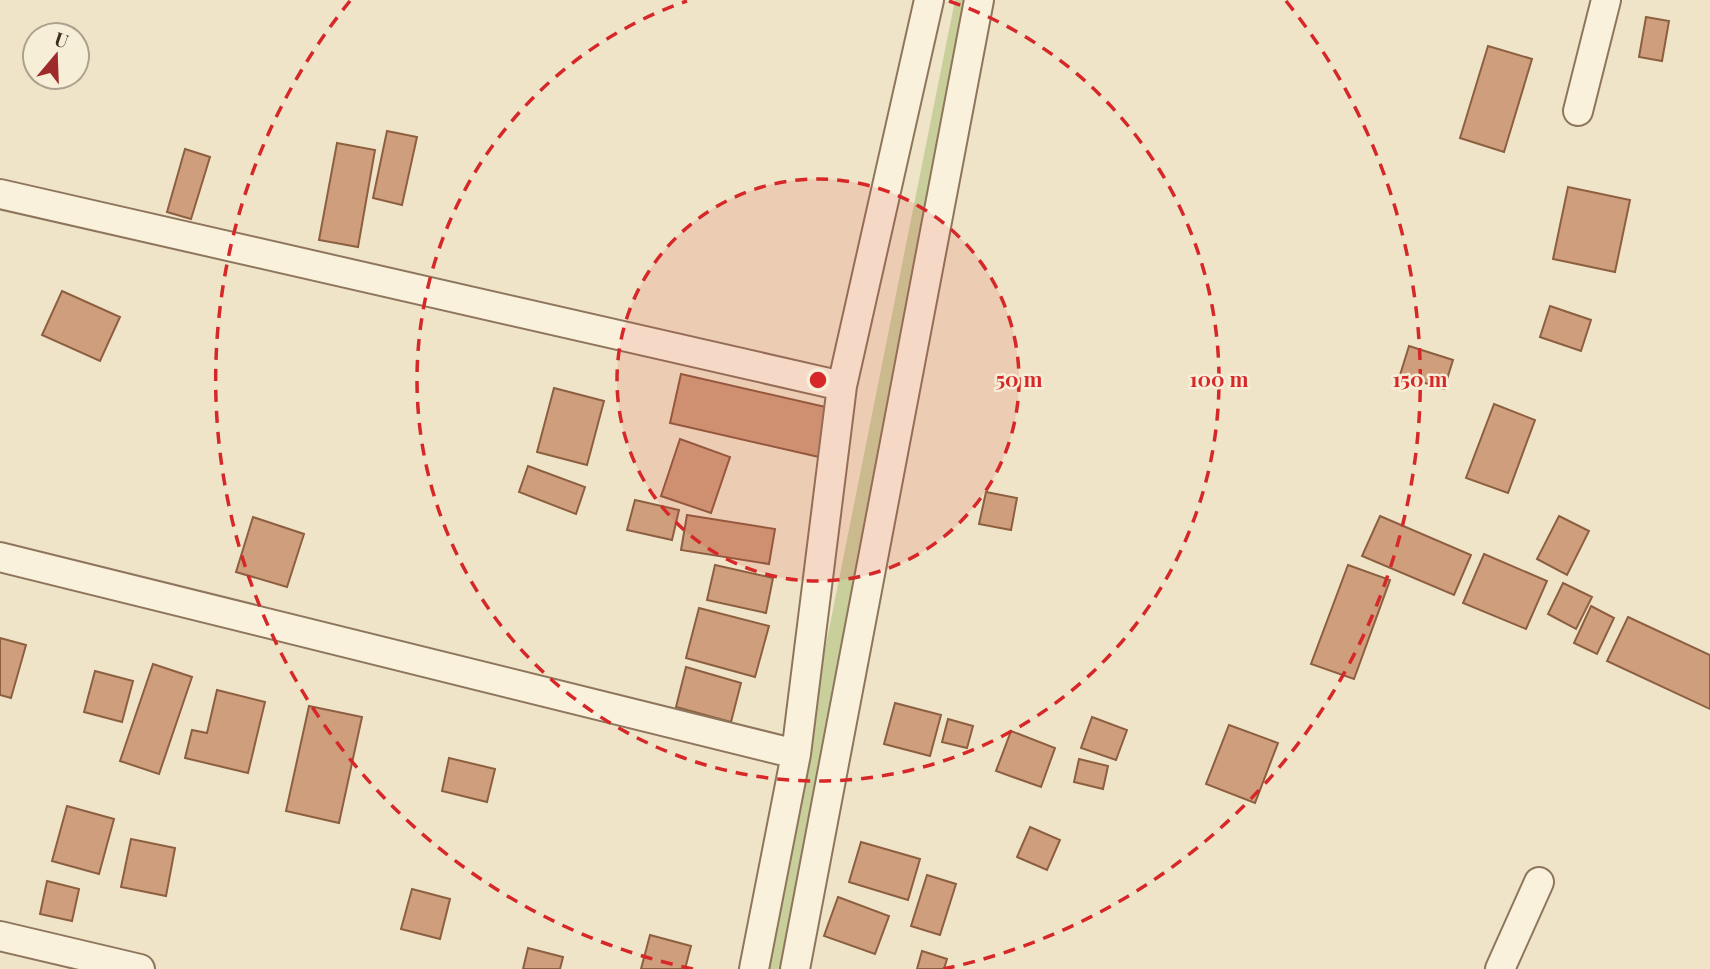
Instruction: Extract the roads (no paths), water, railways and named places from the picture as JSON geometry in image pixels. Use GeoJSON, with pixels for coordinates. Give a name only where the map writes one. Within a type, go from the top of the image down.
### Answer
{"type":"FeatureCollection","features":[{"type":"Feature","properties":{"kind":"street"},"geometry":{"type":"LineString","coordinates":[[754,969],[796,754],[842,386],[929,0]]}},
{"type":"Feature","properties":{"kind":"street"},"geometry":{"type":"LineString","coordinates":[[795,969],[979,0]]}},
{"type":"Feature","properties":{"kind":"street"},"geometry":{"type":"LineString","coordinates":[[1578,111],[1606,0]]}},
{"type":"Feature","properties":{"kind":"street"},"geometry":{"type":"LineString","coordinates":[[0,194],[842,386]]}},
{"type":"Feature","properties":{"kind":"street"},"geometry":{"type":"LineString","coordinates":[[0,557],[796,754]]}},
{"type":"Feature","properties":{"kind":"street"},"geometry":{"type":"LineString","coordinates":[[1500,969],[1539,882]]}},
{"type":"Feature","properties":{"kind":"street"},"geometry":{"type":"LineString","coordinates":[[0,936],[140,969]]}}]}
